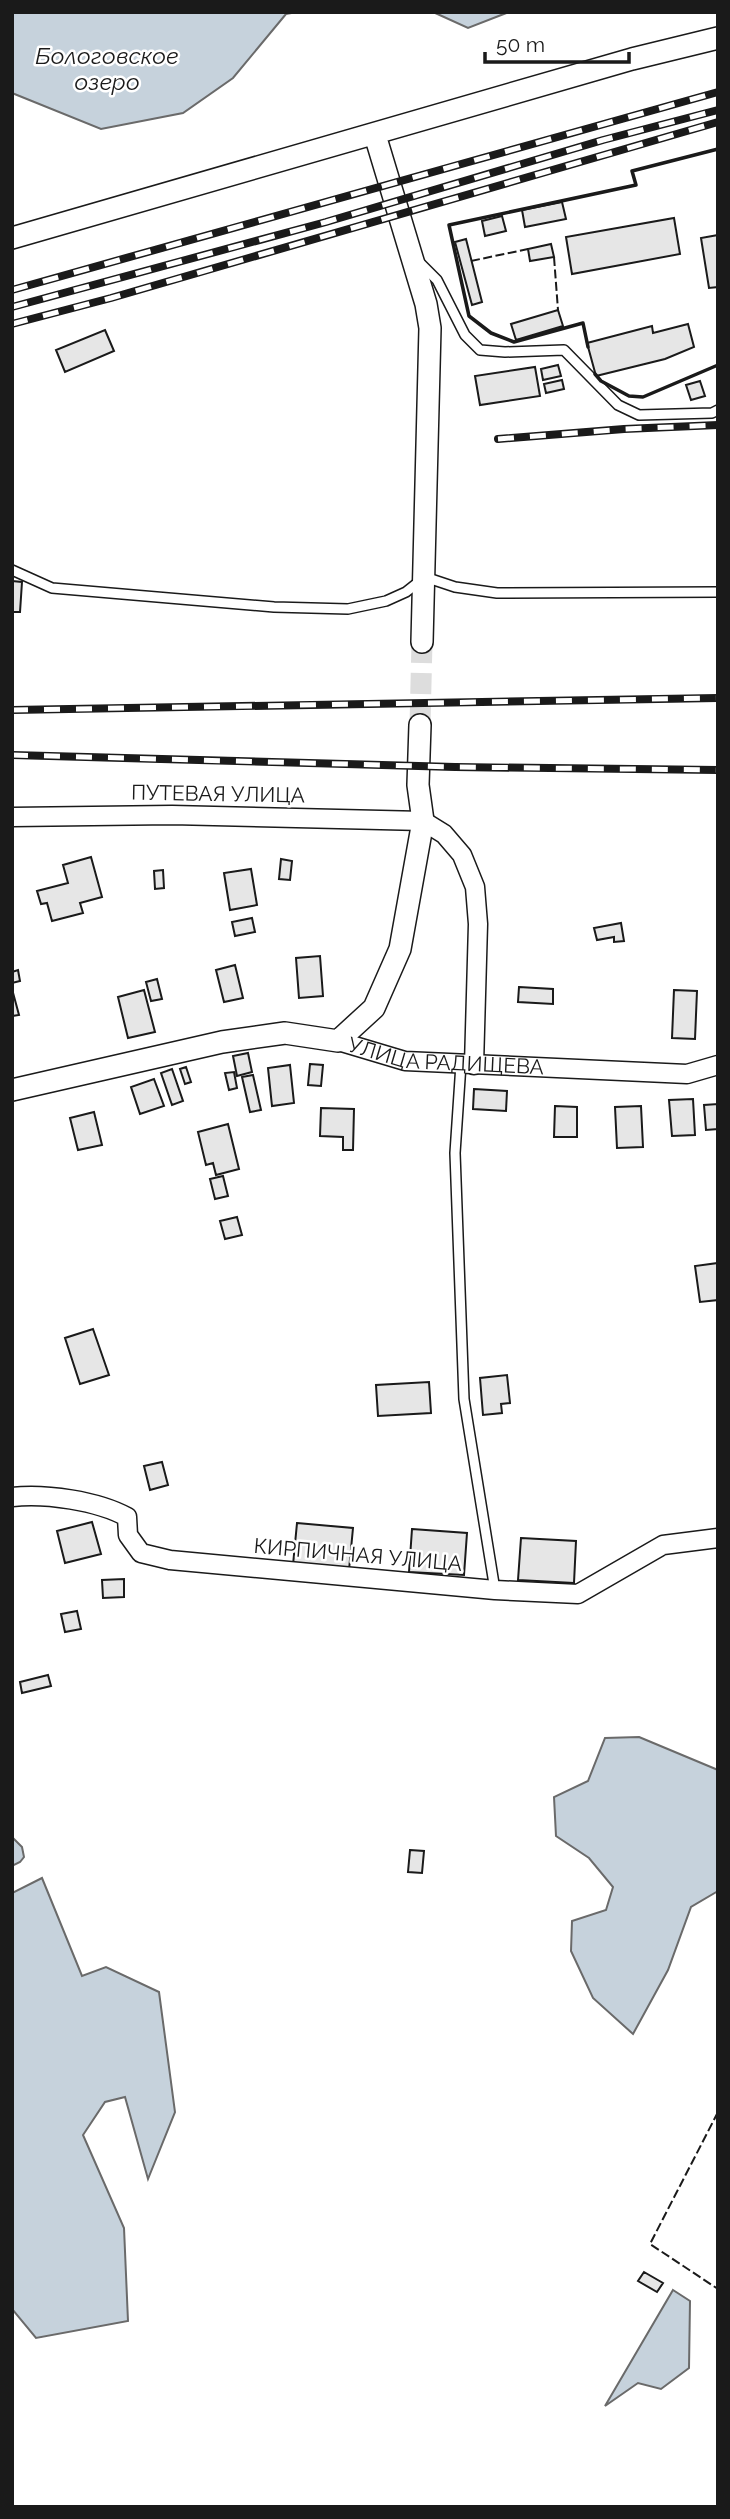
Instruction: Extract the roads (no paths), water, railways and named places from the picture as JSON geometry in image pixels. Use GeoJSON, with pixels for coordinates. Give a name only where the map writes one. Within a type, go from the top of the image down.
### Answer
{"type":"FeatureCollection","features":[{"type":"Feature","properties":{"kind":"street"},"geometry":{"type":"LineString","coordinates":[[12,238],[632,59],[718,38]]}},
{"type":"Feature","properties":{"kind":"street"},"geometry":{"type":"LineString","coordinates":[[375,135],[426,304],[429,328],[422,642]]}},
{"type":"Feature","properties":{"kind":"street"},"geometry":{"type":"LineString","coordinates":[[338,1041],[374,1009],[400,949],[423,821],[418,785],[420,725]]}},
{"type":"Feature","properties":{"kind":"street","name":"ПУТЕВАЯ УЛИЦА"},"geometry":{"type":"LineString","coordinates":[[12,817],[172,815],[423,821]]}},
{"type":"Feature","properties":{"kind":"street"},"geometry":{"type":"LineString","coordinates":[[423,821],[444,834],[462,855],[475,887],[478,924],[468,1064]]}},
{"type":"Feature","properties":{"kind":"street","name":"УЛИЦА РАДИЩЕВА"},"geometry":{"type":"LineString","coordinates":[[12,1090],[285,1032],[338,1041],[405,1061],[687,1073],[718,1065]]}},
{"type":"Feature","properties":{"kind":"street","name":"КИРПИЧНАЯ УЛИЦА"},"geometry":{"type":"LineString","coordinates":[[12,1497],[34,1494],[98,1506],[119,1513],[127,1517],[128,1535],[141,1553],[170,1560],[495,1590],[578,1594],[663,1545],[718,1538]]}},
{"type":"Feature","properties":{"kind":"lane"},"geometry":{"type":"LineString","coordinates":[[412,255],[437,280],[465,335],[480,350],[564,350],[618,405],[639,415],[712,413],[718,410]]}},
{"type":"Feature","properties":{"kind":"lane"},"geometry":{"type":"LineString","coordinates":[[12,570],[52,588],[274,607],[348,609],[386,601],[406,592],[425,577],[455,587],[497,593],[718,592]]}},
{"type":"Feature","properties":{"kind":"lane"},"geometry":{"type":"LineString","coordinates":[[468,1064],[456,1153],[464,1399],[495,1590]]}},
{"type":"Feature","properties":{"kind":"water","name":"Бологовское озеро"},"geometry":{"type":"Polygon","coordinates":[[[12,12],[297,12],[286,14],[233,78],[183,113],[101,129],[12,93],[12,12]]]}},
{"type":"Feature","properties":{"kind":"water"},"geometry":{"type":"Polygon","coordinates":[[[433,12],[509,12],[468,28],[433,12]]]}},
{"type":"Feature","properties":{"kind":"water"},"geometry":{"type":"Polygon","coordinates":[[[639,1737],[718,1770],[718,1891],[691,1907],[668,1970],[633,2034],[593,1998],[571,1951],[572,1921],[606,1910],[613,1887],[589,1858],[556,1836],[554,1797],[588,1781],[605,1738],[639,1737]]]}},
{"type":"Feature","properties":{"kind":"water"},"geometry":{"type":"Polygon","coordinates":[[[12,1837],[22,1847],[24,1857],[12,1866],[12,1837]]]}},
{"type":"Feature","properties":{"kind":"water"},"geometry":{"type":"Polygon","coordinates":[[[42,1878],[82,1976],[106,1967],[159,1992],[175,2112],[148,2179],[125,2097],[105,2102],[83,2135],[124,2228],[128,2321],[36,2338],[12,2309],[12,1893],[42,1878]]]}},
{"type":"Feature","properties":{"kind":"water"},"geometry":{"type":"Polygon","coordinates":[[[673,2290],[690,2301],[689,2368],[661,2389],[638,2383],[605,2406],[673,2290]]]}},
{"type":"Feature","properties":{"kind":"tunnel"},"geometry":{"type":"LineString","coordinates":[[420,725],[422,642]]}},
{"type":"Feature","properties":{"kind":"railway"},"geometry":{"type":"LineString","coordinates":[[12,290],[718,92]]}},
{"type":"Feature","properties":{"kind":"railway"},"geometry":{"type":"LineString","coordinates":[[12,307],[326,222],[603,140],[718,110]]}},
{"type":"Feature","properties":{"kind":"railway"},"geometry":{"type":"LineString","coordinates":[[12,324],[111,298],[718,122]]}},
{"type":"Feature","properties":{"kind":"railway"},"geometry":{"type":"LineString","coordinates":[[498,439],[718,425]]}},
{"type":"Feature","properties":{"kind":"railway"},"geometry":{"type":"LineString","coordinates":[[12,710],[718,698]]}},
{"type":"Feature","properties":{"kind":"railway"},"geometry":{"type":"LineString","coordinates":[[12,755],[455,767],[718,770]]}}]}
